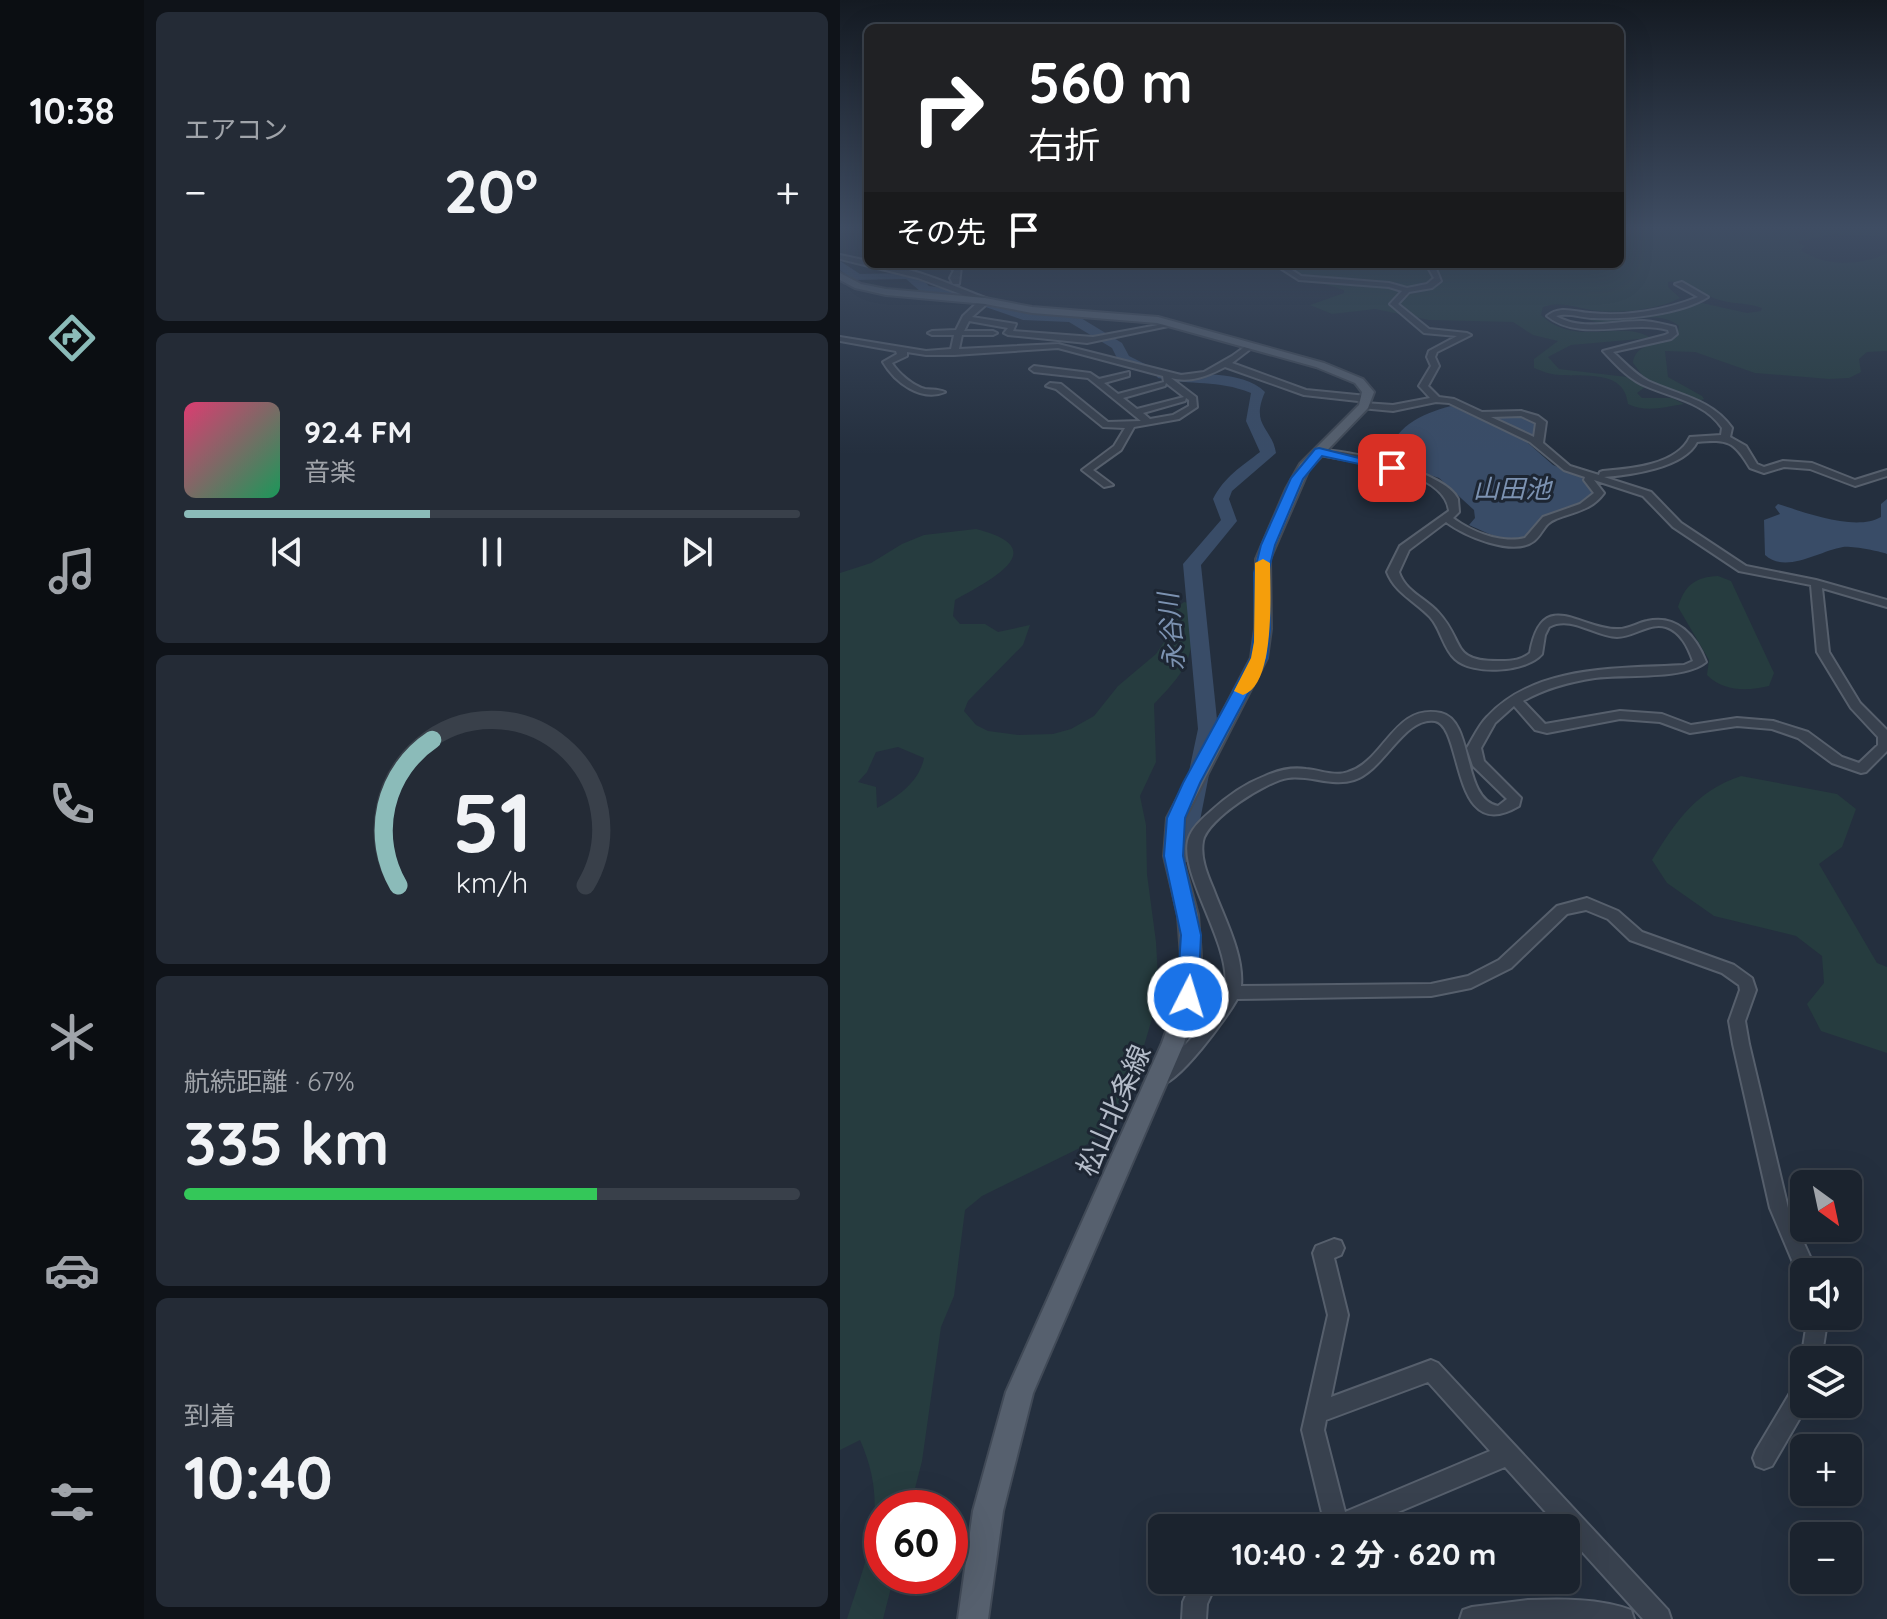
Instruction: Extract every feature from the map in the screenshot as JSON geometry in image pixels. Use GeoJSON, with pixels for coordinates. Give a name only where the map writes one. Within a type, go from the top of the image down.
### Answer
{"type":"FeatureCollection","features":[{"type":"Feature","properties":{"kind":"main road"},"geometry":{"type":"LineString","coordinates":[[998,304],[1032,310],[1137,316],[1174,324],[1346,375],[1365,387],[1366,402]]}},
{"type":"Feature","properties":{"kind":"main road","name":"松山北条線"},"geometry":{"type":"LineString","coordinates":[[973,1619],[988,1511],[1020,1392],[1182,1020],[1190,979],[1191,935],[1173,856],[1176,818],[1259,658],[1263,629],[1263,559],[1297,478],[1366,402]]}},
{"type":"Feature","properties":{"kind":"street"},"geometry":{"type":"LineString","coordinates":[[954,353],[966,318],[982,304]]}},
{"type":"Feature","properties":{"kind":"street"},"geometry":{"type":"LineString","coordinates":[[1394,304],[1419,327],[1431,332],[1467,335],[1433,351],[1431,357],[1435,366],[1423,386],[1436,399]]}},
{"type":"Feature","properties":{"kind":"street"},"geometry":{"type":"LineString","coordinates":[[1680,304],[1623,314],[1599,316],[1559,312],[1551,316],[1557,321],[1579,326],[1644,322],[1672,329],[1673,334],[1668,337],[1607,351],[1643,382],[1677,393],[1722,420],[1727,428],[1725,437]]}},
{"type":"Feature","properties":{"kind":"street"},"geometry":{"type":"LineString","coordinates":[[966,318],[1013,326],[1008,333],[1095,340]]}},
{"type":"Feature","properties":{"kind":"street"},"geometry":{"type":"LineString","coordinates":[[840,339],[903,350],[954,353],[1028,346],[1064,347],[1174,324]]}},
{"type":"Feature","properties":{"kind":"street"},"geometry":{"type":"LineString","coordinates":[[932,333],[993,333]]}},
{"type":"Feature","properties":{"kind":"street"},"geometry":{"type":"LineString","coordinates":[[1117,397],[1165,380],[1211,372],[1250,345]]}},
{"type":"Feature","properties":{"kind":"street"},"geometry":{"type":"LineString","coordinates":[[1050,386],[1058,386],[1104,424],[1131,425],[1181,415],[1194,404],[1193,399],[1167,380],[1064,347]]}},
{"type":"Feature","properties":{"kind":"street"},"geometry":{"type":"LineString","coordinates":[[903,350],[899,352],[904,354],[887,362],[893,372],[919,391],[941,392]]}},
{"type":"Feature","properties":{"kind":"street"},"geometry":{"type":"LineString","coordinates":[[1223,364],[1304,392],[1393,408],[1436,399],[1451,401],[1535,442],[1555,461],[1647,494],[1677,525],[1743,569],[1816,583],[1887,604]]}},
{"type":"Feature","properties":{"kind":"street"},"geometry":{"type":"LineString","coordinates":[[1196,368],[1211,372]]}},
{"type":"Feature","properties":{"kind":"street"},"geometry":{"type":"LineString","coordinates":[[1034,369],[1088,375],[1147,421]]}},
{"type":"Feature","properties":{"kind":"street"},"geometry":{"type":"LineString","coordinates":[[1097,382],[1126,374]]}},
{"type":"Feature","properties":{"kind":"street"},"geometry":{"type":"LineString","coordinates":[[1136,412],[1182,399]]}},
{"type":"Feature","properties":{"kind":"street"},"geometry":{"type":"LineString","coordinates":[[1484,416],[1515,413],[1536,418],[1541,422],[1535,442]]}},
{"type":"Feature","properties":{"kind":"street"},"geometry":{"type":"LineString","coordinates":[[1108,485],[1087,470],[1118,448],[1131,425]]}},
{"type":"Feature","properties":{"kind":"street"},"geometry":{"type":"LineString","coordinates":[[1590,476],[1636,472],[1682,452],[1693,439],[1725,437],[1744,447],[1753,466],[1760,470],[1783,464],[1812,466],[1855,483],[1887,473]]}},
{"type":"Feature","properties":{"kind":"street"},"geometry":{"type":"LineString","coordinates":[[1156,1081],[1196,1046],[1232,993],[1233,971],[1195,856],[1196,836],[1228,801],[1286,774],[1339,778],[1356,774],[1370,765],[1405,727],[1419,718],[1429,717],[1449,723],[1462,767],[1481,802],[1494,809],[1509,807],[1514,803],[1511,792],[1478,763],[1474,748],[1486,727],[1515,700],[1537,688],[1590,674],[1687,669],[1700,662],[1688,638],[1675,625],[1655,622],[1617,633],[1568,620],[1553,622],[1544,629],[1539,634],[1536,654],[1525,662],[1472,666],[1463,662],[1457,657],[1441,622],[1400,587],[1393,572],[1404,548],[1447,518],[1456,506],[1448,492],[1437,484],[1392,468],[1319,452]]}},
{"type":"Feature","properties":{"kind":"street"},"geometry":{"type":"LineString","coordinates":[[1447,518],[1458,529],[1508,543],[1525,542],[1546,519],[1594,500],[1599,493],[1589,480],[1590,476]]}},
{"type":"Feature","properties":{"kind":"street"},"geometry":{"type":"LineString","coordinates":[[1515,700],[1540,727],[1547,729],[1620,715],[1662,718],[1690,729],[1737,722],[1783,727],[1810,739],[1837,760],[1861,769],[1884,746],[1885,736],[1855,705],[1823,652],[1816,583]]}},
{"type":"Feature","properties":{"kind":"street"},"geometry":{"type":"LineString","coordinates":[[1232,993],[1431,990],[1471,982],[1505,964],[1562,910],[1587,904],[1613,915],[1636,936],[1728,969],[1746,982],[1748,990],[1737,1021],[1741,1044],[1779,1208],[1801,1258]]}},
{"type":"Feature","properties":{"kind":"street"},"geometry":{"type":"LineString","coordinates":[[1332,1514],[1313,1430],[1338,1315],[1323,1253],[1334,1248]]}},
{"type":"Feature","properties":{"kind":"street"},"geometry":{"type":"LineString","coordinates":[[1317,1413],[1431,1370],[1659,1619]]}},
{"type":"Feature","properties":{"kind":"street"},"geometry":{"type":"LineString","coordinates":[[1764,1458],[1790,1414]]}},
{"type":"Feature","properties":{"kind":"street"},"geometry":{"type":"LineString","coordinates":[[1366,1514],[1507,1455]]}},
{"type":"Feature","properties":{"kind":"street"},"geometry":{"type":"LineString","coordinates":[[1194,1619],[1199,1594]]}},
{"type":"Feature","properties":{"kind":"street"},"geometry":{"type":"LineString","coordinates":[[1472,1619],[1499,1614],[1562,1611],[1622,1619]]}},
{"type":"Feature","properties":{"kind":"green space"},"geometry":{"type":"Polygon","coordinates":[[[1666,304],[1608,312],[1564,305],[1543,307],[1541,315],[1569,330],[1626,331],[1651,338],[1571,345],[1548,357],[1559,369],[1627,377],[1645,387],[1637,393],[1642,398],[1672,398],[1684,404],[1642,408],[1628,404],[1625,392],[1609,379],[1552,374],[1534,368],[1534,359],[1558,341],[1533,335],[1513,322],[1429,320],[1375,309],[1332,314],[1310,305],[1666,304]]]}},
{"type":"Feature","properties":{"kind":"green space"},"geometry":{"type":"Polygon","coordinates":[[[1698,304],[1747,313],[1761,311],[1762,308],[1742,304],[1887,304],[1887,351],[1867,352],[1859,359],[1861,372],[1849,378],[1829,379],[1755,373],[1695,352],[1665,351],[1668,377],[1702,396],[1704,399],[1699,401],[1646,380],[1633,363],[1641,349],[1671,338],[1679,326],[1657,318],[1608,323],[1585,318],[1698,304]]]}},
{"type":"Feature","properties":{"kind":"green space"},"geometry":{"type":"Polygon","coordinates":[[[976,529],[999,537],[1011,546],[1013,555],[1008,565],[955,600],[953,616],[960,624],[985,624],[998,632],[1030,625],[1023,645],[968,701],[964,711],[976,725],[988,731],[1018,735],[1053,734],[1071,729],[1094,716],[1118,686],[1156,654],[1166,639],[1174,609],[1184,602],[1193,604],[1188,659],[1176,679],[1154,704],[1156,762],[1140,796],[1146,825],[1147,874],[1159,995],[1136,1073],[1105,1127],[1092,1142],[982,1196],[965,1210],[954,1296],[941,1327],[922,1461],[915,1490],[874,1490],[860,1440],[840,1450],[840,573],[871,563],[924,535],[976,529]],[[898,747],[876,752],[867,772],[858,782],[876,787],[877,808],[906,788],[924,758],[898,747]]]}},
{"type":"Feature","properties":{"kind":"green space"},"geometry":{"type":"Polygon","coordinates":[[[1718,576],[1731,581],[1774,673],[1769,686],[1736,689],[1721,685],[1707,675],[1709,660],[1678,607],[1692,584],[1703,578],[1718,576]]]}},
{"type":"Feature","properties":{"kind":"green space"},"geometry":{"type":"Polygon","coordinates":[[[1741,776],[1837,794],[1856,809],[1842,847],[1819,864],[1877,963],[1887,967],[1887,1053],[1821,1031],[1807,1004],[1824,983],[1822,956],[1796,936],[1714,916],[1667,883],[1652,860],[1699,799],[1725,782],[1741,776]]]}},
{"type":"Feature","properties":{"kind":"green space"},"geometry":{"type":"Polygon","coordinates":[[[864,1564],[864,1594],[889,1594],[883,1619],[847,1619],[864,1564]]]}},
{"type":"Feature","properties":{"kind":"water","name":"山田池"},"geometry":{"type":"Polygon","coordinates":[[[1451,406],[1483,419],[1514,415],[1535,421],[1535,439],[1528,443],[1553,465],[1581,477],[1595,492],[1579,506],[1552,514],[1523,540],[1500,538],[1469,525],[1475,518],[1474,510],[1439,478],[1386,461],[1401,431],[1429,413],[1451,406]]]}},
{"type":"Feature","properties":{"kind":"water"},"geometry":{"type":"Polygon","coordinates":[[[1887,499],[1887,554],[1843,547],[1793,562],[1773,560],[1765,555],[1764,520],[1780,514],[1775,507],[1778,504],[1815,516],[1858,522],[1881,517],[1881,504],[1887,499]]]}},
{"type":"Feature","properties":{"kind":"waterway"},"geometry":{"type":"LineString","coordinates":[[987,304],[1027,317],[1072,318],[1117,346],[1124,359],[1140,365]]}},
{"type":"Feature","properties":{"kind":"waterway","name":"永谷川"},"geometry":{"type":"LineString","coordinates":[[1163,375],[1187,379],[1215,377],[1254,389],[1258,392],[1253,405],[1253,421],[1268,449],[1268,453],[1225,491],[1221,499],[1229,521],[1192,564],[1208,729],[1182,856]]}},
{"type":"Feature","properties":{"kind":"slow traffic"},"geometry":{"type":"LineString","coordinates":[[1243,691],[1259,658],[1262,642],[1263,563]]}},
{"type":"Feature","properties":{"kind":"route"},"geometry":{"type":"LineString","coordinates":[[1188,997],[1191,935],[1173,856],[1176,818],[1183,799],[1259,658],[1263,629],[1261,573],[1268,545],[1297,478],[1319,452],[1392,468]]}}]}
